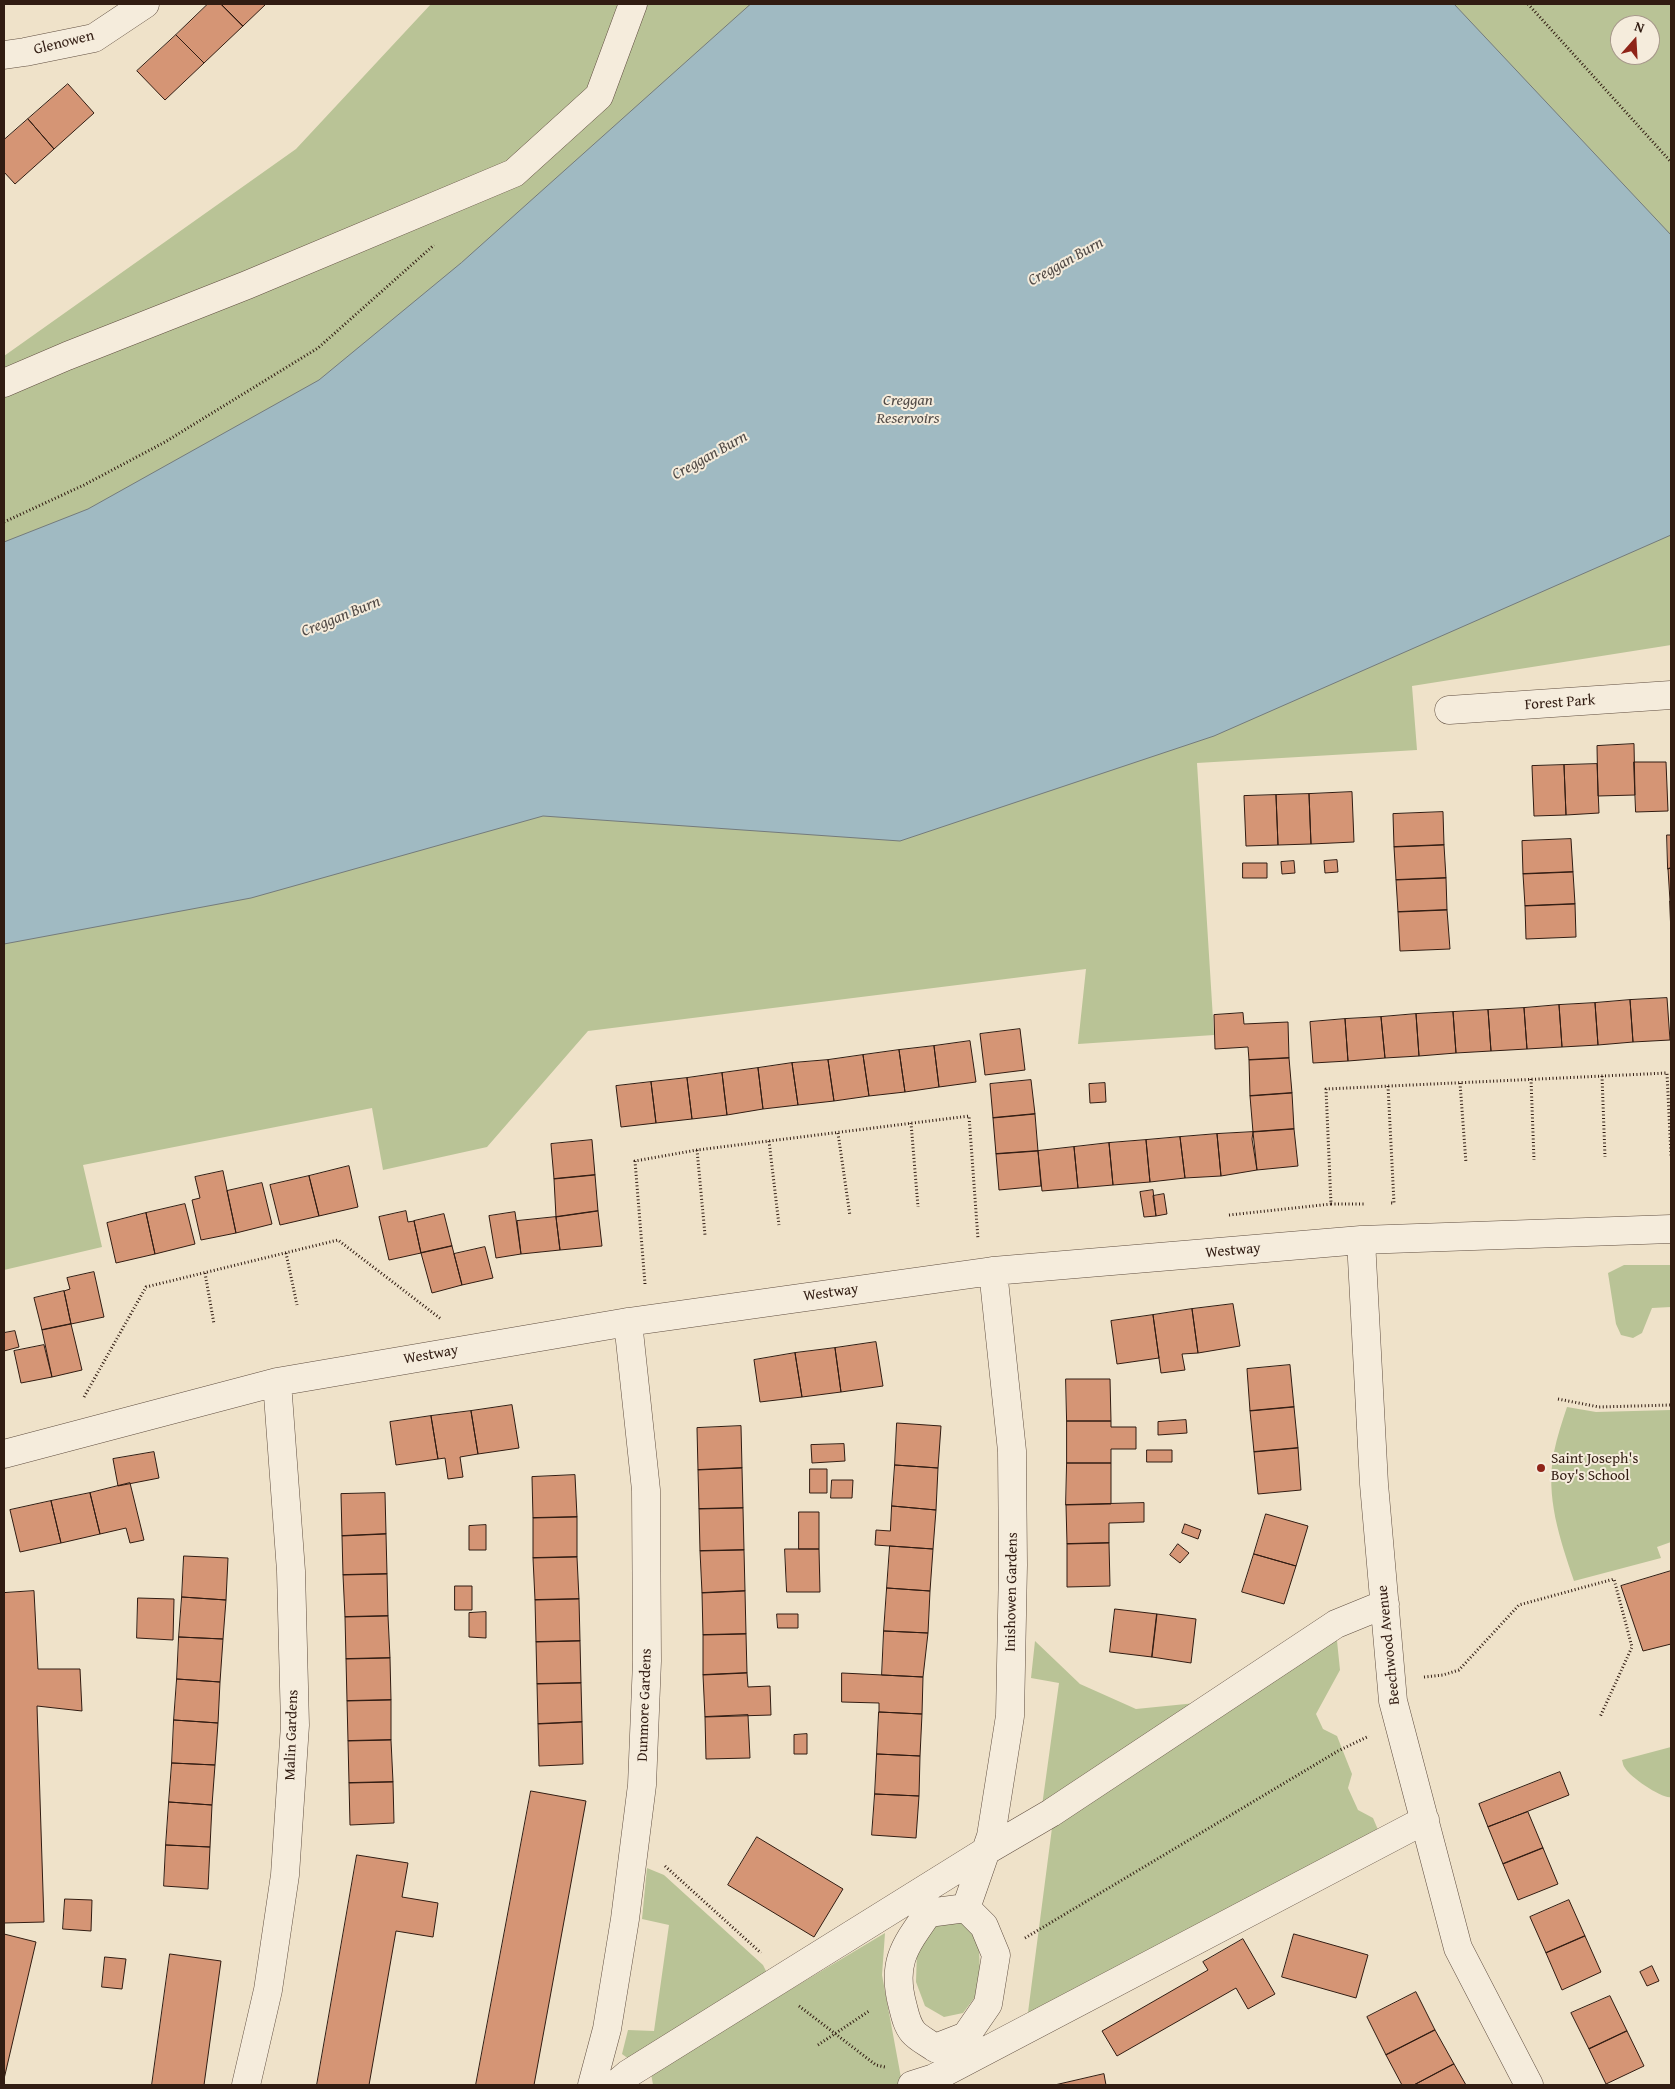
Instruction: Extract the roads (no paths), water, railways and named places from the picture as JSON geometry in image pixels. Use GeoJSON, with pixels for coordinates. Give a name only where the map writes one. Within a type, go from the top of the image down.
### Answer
{"type":"FeatureCollection","features":[{"type":"Feature","properties":{"kind":"street","name":"Glenowen"},"geometry":{"type":"LineString","coordinates":[[4,55],[94,38],[145,4]]}},
{"type":"Feature","properties":{"kind":"street"},"geometry":{"type":"LineString","coordinates":[[4,383],[67,356],[256,282],[514,174],[599,96],[633,4]]}},
{"type":"Feature","properties":{"kind":"street","name":"Forest Park"},"geometry":{"type":"LineString","coordinates":[[1448,710],[1671,695]]}},
{"type":"Feature","properties":{"kind":"street","name":"Westway"},"geometry":{"type":"LineString","coordinates":[[4,1454],[277,1382],[628,1322],[993,1271],[1360,1240],[1671,1230]]}},
{"type":"Feature","properties":{"kind":"street","name":"Beechwood Avenue"},"geometry":{"type":"LineString","coordinates":[[1360,1240],[1374,1484],[1393,1701],[1458,1948],[1529,2085]]}},
{"type":"Feature","properties":{"kind":"street","name":"Inishowen Gardens"},"geometry":{"type":"LineString","coordinates":[[966,1908],[991,1836],[1010,1716],[1013,1565],[1012,1451],[993,1271]]}},
{"type":"Feature","properties":{"kind":"street","name":"Dunmore Gardens"},"geometry":{"type":"LineString","coordinates":[[592,2085],[607,2029],[625,1919],[642,1784],[647,1660],[646,1490],[628,1322]]}},
{"type":"Feature","properties":{"kind":"street","name":"Malin Gardens"},"geometry":{"type":"LineString","coordinates":[[246,2085],[268,1990],[285,1875],[295,1725],[291,1571],[277,1382]]}},
{"type":"Feature","properties":{"kind":"street"},"geometry":{"type":"LineString","coordinates":[[615,2085],[628,2074],[986,1851],[1051,1813],[1336,1624],[1384,1604]]}},
{"type":"Feature","properties":{"kind":"street"},"geometry":{"type":"LineString","coordinates":[[927,2083],[1425,1820]]}},
{"type":"Feature","properties":{"kind":"street"},"geometry":{"type":"LineString","coordinates":[[966,1908],[984,1926],[996,1955],[988,2004],[966,2036],[935,2048],[913,2032],[906,2018],[898,1991],[899,1966],[906,1945],[928,1914],[966,1908]]}},
{"type":"Feature","properties":{"kind":"street"},"geometry":{"type":"LineString","coordinates":[[927,2083],[935,2048]]}},
{"type":"Feature","properties":{"kind":"water","name":"Creggan Reservoirs"},"geometry":{"type":"Polygon","coordinates":[[[751,4],[1454,4],[1671,235],[1671,535],[1214,736],[900,841],[543,816],[251,898],[4,944],[4,542],[88,509],[319,380],[461,263],[751,4]]]}},
{"type":"Feature","properties":{"kind":"place","name":"Saint Joseph's Boy's School"},"geometry":{"type":"Point","coordinates":[1541,1468]}},
{"type":"Feature","properties":{"kind":"water label","name":"Creggan Burn"},"geometry":{"type":"Point","coordinates":[1066,262]}},
{"type":"Feature","properties":{"kind":"water label","name":"Creggan Burn"},"geometry":{"type":"Point","coordinates":[710,456]}},
{"type":"Feature","properties":{"kind":"water label","name":"Creggan Burn"},"geometry":{"type":"Point","coordinates":[341,617]}}]}
